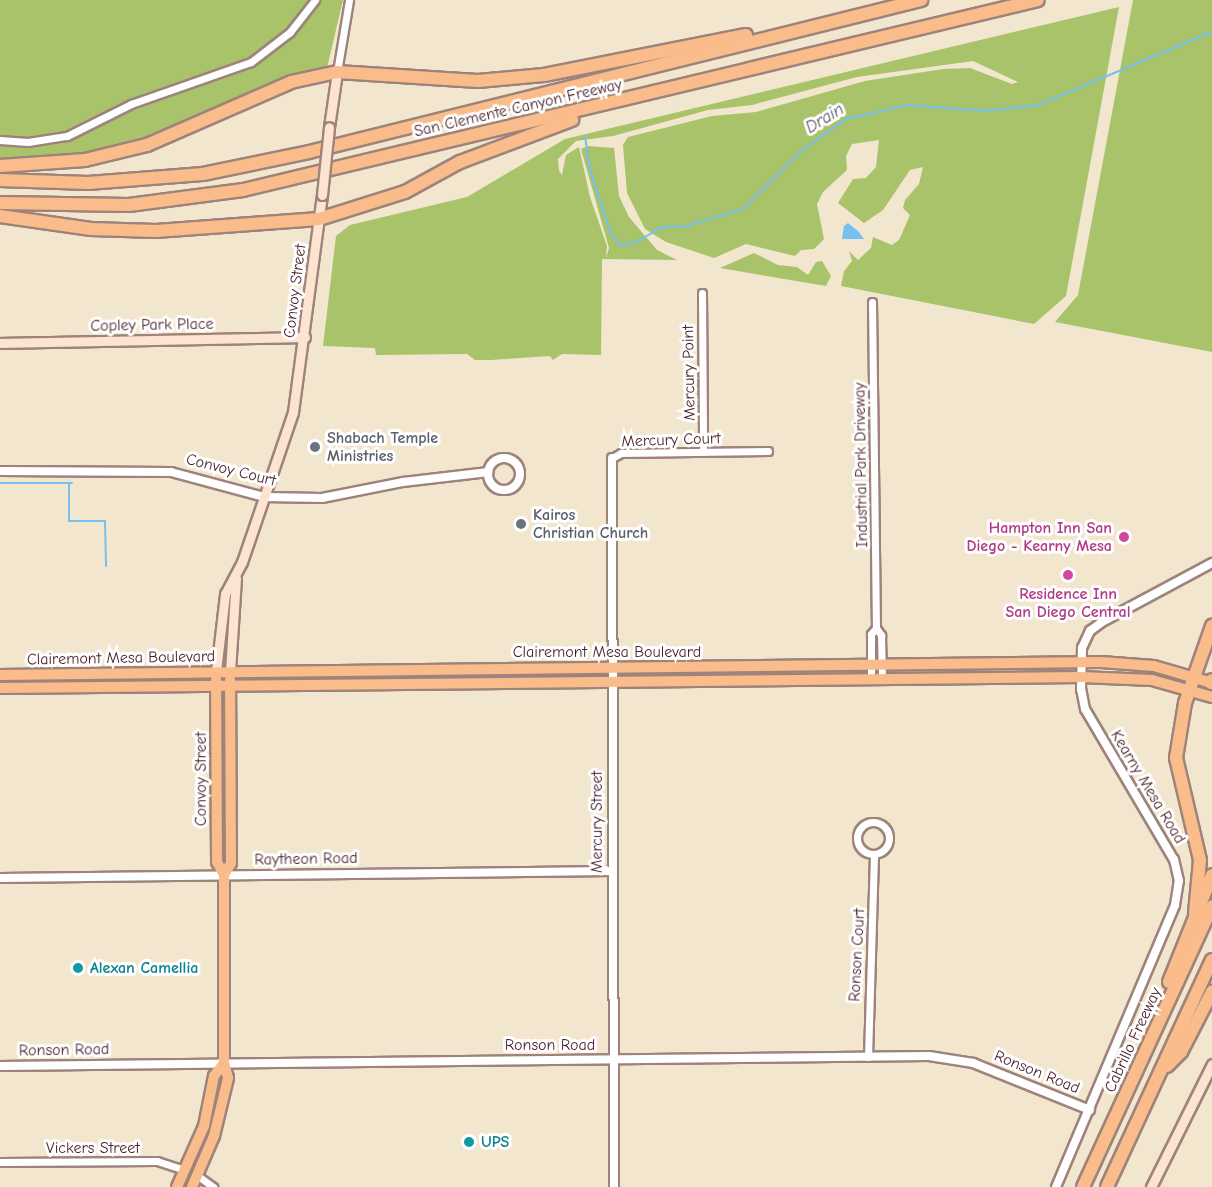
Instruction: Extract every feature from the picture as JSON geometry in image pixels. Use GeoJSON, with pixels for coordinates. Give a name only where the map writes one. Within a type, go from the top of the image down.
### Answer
{"type":"FeatureCollection","features":[{"type":"Feature","properties":{"kind":"highway","name":"San Clemente Canyon Freeway"},"geometry":{"type":"LineString","coordinates":[[0,180],[88,183],[203,174],[309,152],[921,0]]}},
{"type":"Feature","properties":{"kind":"highway","name":"San Clemente Canyon Freeway"},"geometry":{"type":"LineString","coordinates":[[0,203],[129,205],[243,190],[1038,0]]}},
{"type":"Feature","properties":{"kind":"highway"},"geometry":{"type":"LineString","coordinates":[[0,166],[85,160],[147,145],[291,82],[337,72],[478,81],[543,75],[848,18]]}},
{"type":"Feature","properties":{"kind":"highway"},"geometry":{"type":"LineString","coordinates":[[0,216],[91,229],[156,231],[319,219],[405,192],[470,158],[612,103]]}},
{"type":"Feature","properties":{"kind":"highway"},"geometry":{"type":"LineString","coordinates":[[1195,912],[1200,860],[1176,758],[1192,677],[1212,626]]}},
{"type":"Feature","properties":{"kind":"highway"},"geometry":{"type":"LineString","coordinates":[[1136,1074],[1195,912],[1212,876]]}},
{"type":"Feature","properties":{"kind":"highway","name":"Cabrillo Freeway"},"geometry":{"type":"LineString","coordinates":[[1083,1187],[1212,906]]}},
{"type":"Feature","properties":{"kind":"highway"},"geometry":{"type":"LineString","coordinates":[[1107,1187],[1212,960]]}},
{"type":"Feature","properties":{"kind":"highway"},"geometry":{"type":"LineString","coordinates":[[1162,1071],[1181,1052],[1212,992]]}},
{"type":"Feature","properties":{"kind":"main road","name":"Convoy Street"},"geometry":{"type":"LineString","coordinates":[[224,875],[231,863],[230,671],[236,578],[293,412],[305,337],[337,72]]}},
{"type":"Feature","properties":{"kind":"main road","name":"Copley Park Place"},"geometry":{"type":"LineString","coordinates":[[0,343],[305,337]]}},
{"type":"Feature","properties":{"kind":"main road","name":"Convoy Street"},"geometry":{"type":"LineString","coordinates":[[192,1187],[214,1136],[228,1078],[224,1063],[224,875],[217,862],[216,671],[225,594],[236,578]]}},
{"type":"Feature","properties":{"kind":"main road","name":"Clairemont Mesa Boulevard"},"geometry":{"type":"LineString","coordinates":[[0,675],[1080,662],[1139,664],[1212,682]]}},
{"type":"Feature","properties":{"kind":"main road","name":"Clairemont Mesa Boulevard"},"geometry":{"type":"LineString","coordinates":[[0,688],[1081,677],[1152,680],[1212,697]]}},
{"type":"Feature","properties":{"kind":"main road","name":"Convoy Street"},"geometry":{"type":"LineString","coordinates":[[177,1187],[204,1126],[214,1076],[224,1063]]}},
{"type":"Feature","properties":{"kind":"main road"},"geometry":{"type":"LineString","coordinates":[[1151,1187],[1212,1066]]}},
{"type":"Feature","properties":{"kind":"main road"},"geometry":{"type":"LineString","coordinates":[[198,1176],[196,1166],[204,1126]]}},
{"type":"Feature","properties":{"kind":"main road"},"geometry":{"type":"LineString","coordinates":[[185,1170],[187,1187]]}},
{"type":"Feature","properties":{"kind":"street"},"geometry":{"type":"LineString","coordinates":[[0,140],[28,142],[67,136],[131,104],[251,62],[290,32],[315,0]]}},
{"type":"Feature","properties":{"kind":"street","name":"Convoy Street"},"geometry":{"type":"LineString","coordinates":[[337,72],[349,0]]}},
{"type":"Feature","properties":{"kind":"street","name":"Mercury Point"},"geometry":{"type":"LineString","coordinates":[[702,293],[703,452]]}},
{"type":"Feature","properties":{"kind":"street","name":"Industrial Park Driveway"},"geometry":{"type":"LineString","coordinates":[[872,302],[876,628],[871,634],[876,680]]}},
{"type":"Feature","properties":{"kind":"street","name":"Mercury Court"},"geometry":{"type":"LineString","coordinates":[[612,458],[621,453],[768,451]]}},
{"type":"Feature","properties":{"kind":"street","name":"Mercury Street"},"geometry":{"type":"LineString","coordinates":[[612,458],[614,1187]]}},
{"type":"Feature","properties":{"kind":"street","name":"Convoy Court"},"geometry":{"type":"LineString","coordinates":[[0,471],[171,471],[264,496],[340,497],[403,482],[488,472]]}},
{"type":"Feature","properties":{"kind":"street","name":"Kearny Mesa Road"},"geometry":{"type":"LineString","coordinates":[[1056,1187],[1175,905],[1179,881],[1174,860],[1084,709],[1080,662],[1090,631],[1102,622],[1212,563]]}},
{"type":"Feature","properties":{"kind":"street","name":"Industrial Park Driveway"},"geometry":{"type":"LineString","coordinates":[[876,666],[876,680]]}},
{"type":"Feature","properties":{"kind":"street","name":"Ronson Court"},"geometry":{"type":"LineString","coordinates":[[873,822],[886,828],[889,839],[884,850],[874,854],[860,847],[857,836],[862,826],[873,822]]}},
{"type":"Feature","properties":{"kind":"street","name":"Ronson Court"},"geometry":{"type":"LineString","coordinates":[[868,1057],[874,854]]}},
{"type":"Feature","properties":{"kind":"street","name":"Raytheon Road"},"geometry":{"type":"LineString","coordinates":[[0,878],[612,871]]}},
{"type":"Feature","properties":{"kind":"street","name":"Ronson Road"},"geometry":{"type":"LineString","coordinates":[[0,1065],[868,1057],[961,1060],[1090,1110]]}},
{"type":"Feature","properties":{"kind":"street","name":"Vickers Street"},"geometry":{"type":"LineString","coordinates":[[0,1162],[157,1161],[185,1170]]}},
{"type":"Feature","properties":{"kind":"street"},"geometry":{"type":"LineString","coordinates":[[198,1176],[213,1187]]}},
{"type":"Feature","properties":{"kind":"green space"},"geometry":{"type":"Polygon","coordinates":[[[0,0],[343,0],[327,68],[287,76],[164,133],[98,154],[0,161],[0,0]]]}},
{"type":"Feature","properties":{"kind":"green space"},"geometry":{"type":"Polygon","coordinates":[[[1133,0],[1212,0],[1212,352],[1055,322],[1078,295],[1133,0]]]}},
{"type":"Feature","properties":{"kind":"green space"},"geometry":{"type":"Polygon","coordinates":[[[1119,7],[1066,296],[1034,324],[841,286],[844,271],[852,261],[849,251],[858,260],[871,248],[873,237],[892,245],[899,240],[910,215],[903,208],[905,200],[919,184],[923,167],[910,170],[883,210],[864,223],[838,203],[853,179],[866,178],[876,167],[879,140],[852,144],[846,156],[847,170],[823,192],[817,204],[824,239],[814,249],[801,250],[795,256],[746,244],[714,258],[666,242],[645,229],[627,193],[623,145],[628,137],[712,116],[756,112],[865,81],[943,69],[970,68],[1012,84],[1018,82],[973,61],[857,77],[752,105],[708,110],[613,136],[576,141],[558,159],[559,171],[562,175],[566,155],[579,147],[590,197],[607,246],[606,258],[609,248],[581,149],[588,146],[614,148],[619,196],[629,217],[657,250],[677,260],[602,259],[601,355],[562,354],[553,360],[550,356],[475,360],[467,354],[376,355],[375,348],[323,346],[336,236],[350,225],[467,197],[565,139],[1119,7]]]}},
{"type":"Feature","properties":{"kind":"green space"},"geometry":{"type":"Polygon","coordinates":[[[754,253],[778,265],[797,267],[808,275],[816,262],[822,261],[831,276],[826,286],[720,268],[754,253]]]}},
{"type":"Feature","properties":{"kind":"water"},"geometry":{"type":"Polygon","coordinates":[[[848,223],[864,239],[842,239],[844,226],[848,223]]]}},
{"type":"Feature","properties":{"kind":"waterway","name":"Drain"},"geometry":{"type":"LineString","coordinates":[[585,136],[589,166],[610,231],[619,245],[635,243],[662,227],[686,226],[743,209],[801,151],[846,119],[907,105],[986,111],[1038,105],[1212,32]]}},
{"type":"Feature","properties":{"kind":"waterway"},"geometry":{"type":"LineString","coordinates":[[0,483],[72,483]]}},
{"type":"Feature","properties":{"kind":"waterway"},"geometry":{"type":"LineString","coordinates":[[69,483],[69,521],[105,521],[106,566]]}},
{"type":"Feature","properties":{"kind":"place","name":"Shabach Temple Ministries"},"geometry":{"type":"Point","coordinates":[315,447]}},
{"type":"Feature","properties":{"kind":"place","name":"Kairos Christian Church"},"geometry":{"type":"Point","coordinates":[521,524]}},
{"type":"Feature","properties":{"kind":"place","name":"Hampton Inn San Diego - Kearny Mesa"},"geometry":{"type":"Point","coordinates":[1124,537]}},
{"type":"Feature","properties":{"kind":"place","name":"Residence Inn San Diego Central"},"geometry":{"type":"Point","coordinates":[1068,575]}},
{"type":"Feature","properties":{"kind":"place","name":"Alexan Camellia"},"geometry":{"type":"Point","coordinates":[78,968]}},
{"type":"Feature","properties":{"kind":"place","name":"UPS"},"geometry":{"type":"Point","coordinates":[469,1142]}}]}
